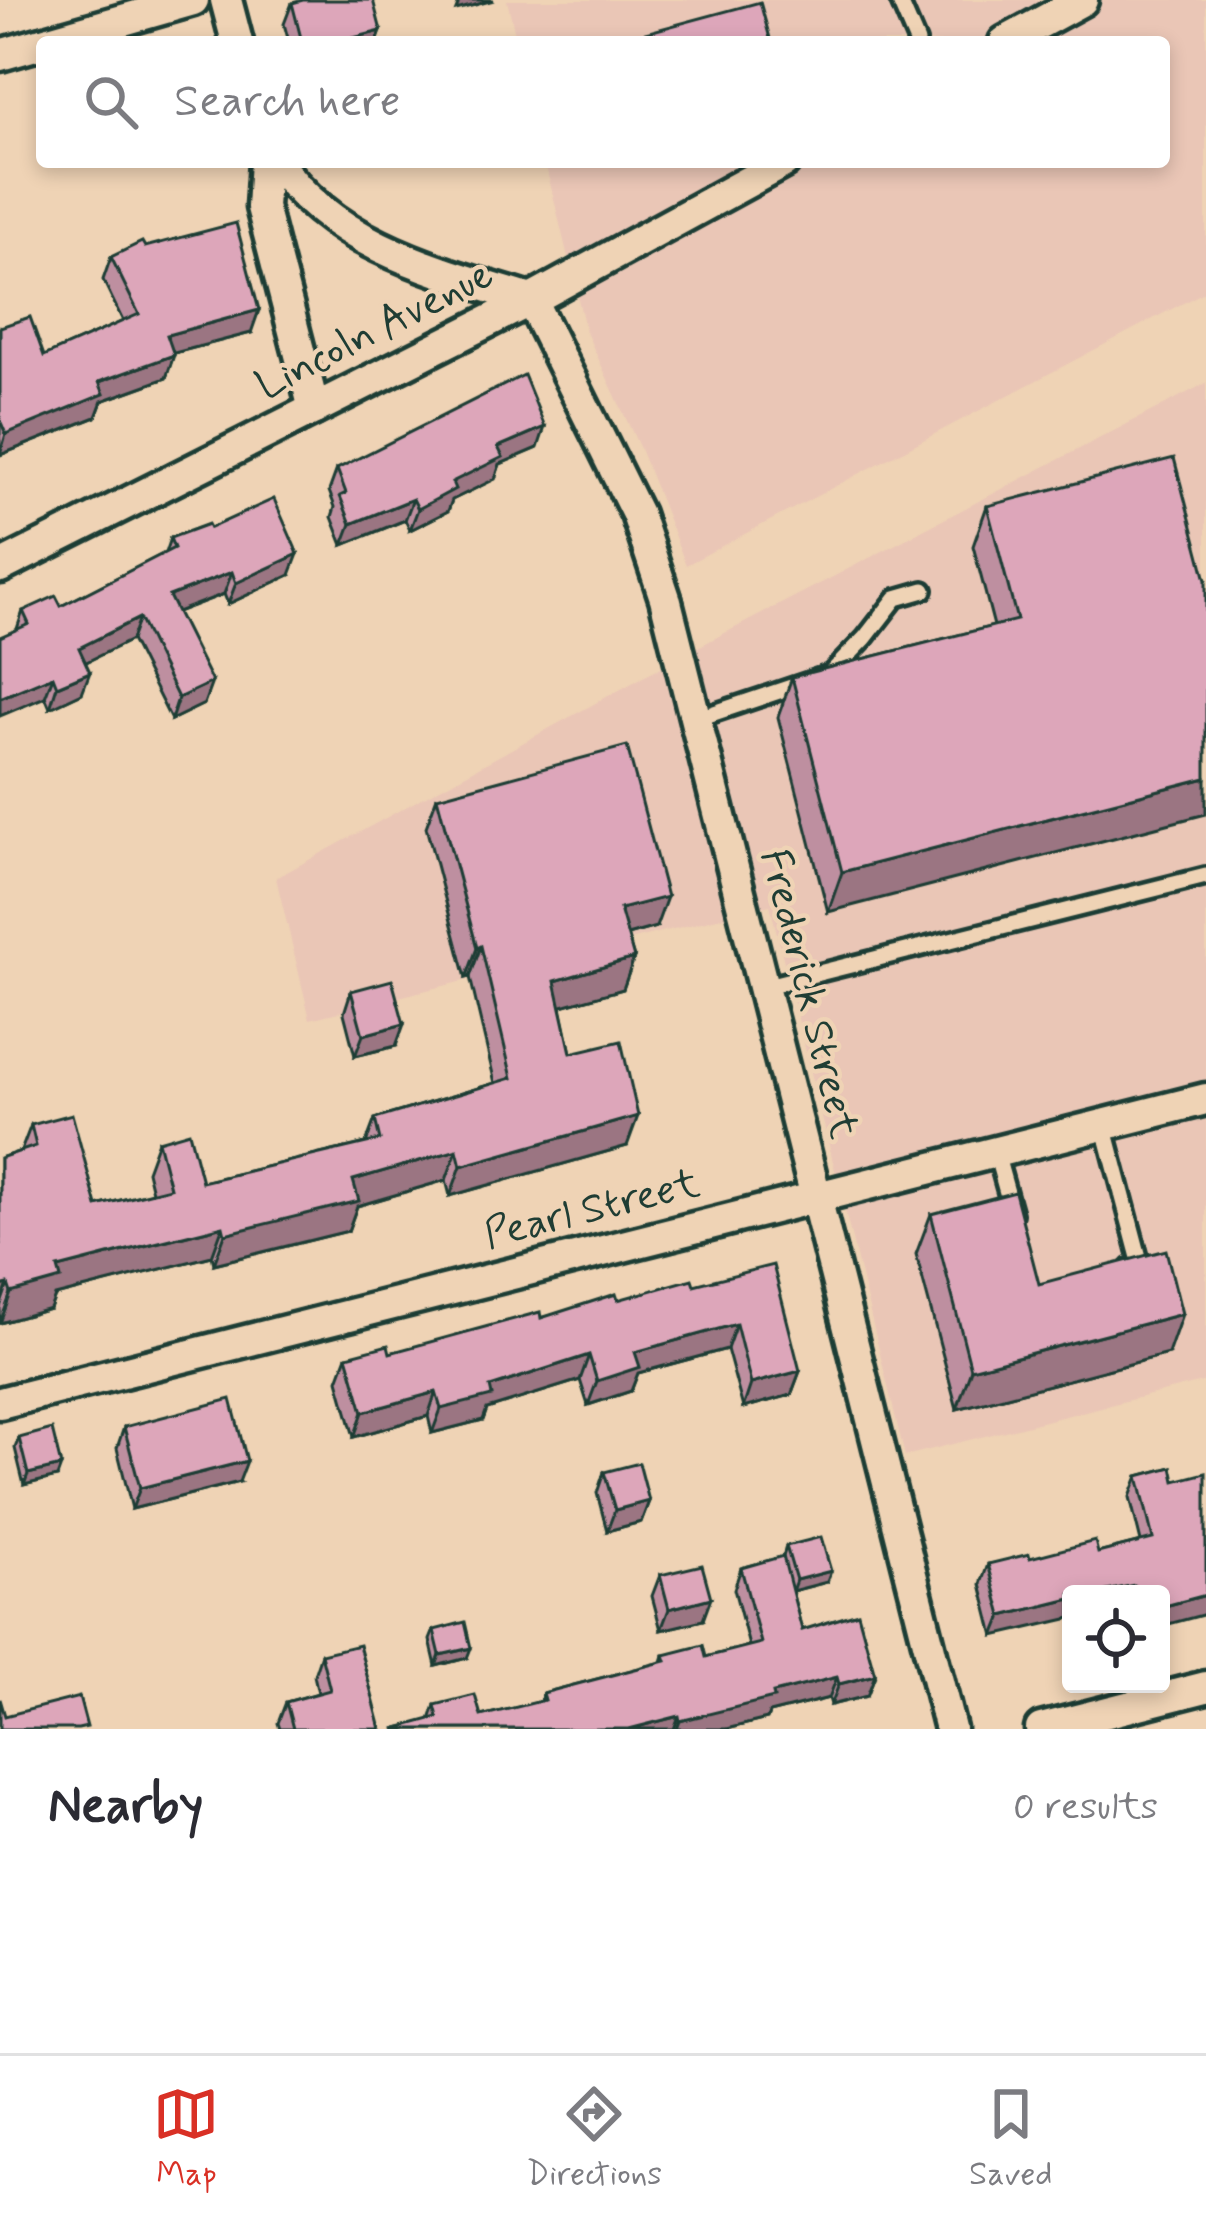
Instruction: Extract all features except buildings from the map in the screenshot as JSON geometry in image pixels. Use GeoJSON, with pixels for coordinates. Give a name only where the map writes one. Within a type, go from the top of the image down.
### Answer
{"type":"FeatureCollection","features":[{"type":"Feature","properties":{"kind":"street"},"geometry":{"type":"LineString","coordinates":[[68,36],[193,0]]}},
{"type":"Feature","properties":{"kind":"street"},"geometry":{"type":"LineString","coordinates":[[226,0],[235,36]]}},
{"type":"Feature","properties":{"kind":"street"},"geometry":{"type":"LineString","coordinates":[[1016,36],[1082,0]]}},
{"type":"Feature","properties":{"kind":"street"},"geometry":{"type":"LineString","coordinates":[[0,56],[36,45]]}},
{"type":"Feature","properties":{"kind":"street"},"geometry":{"type":"LineString","coordinates":[[265,168],[262,207],[314,410]]}},
{"type":"Feature","properties":{"kind":"street"},"geometry":{"type":"LineString","coordinates":[[283,168],[313,205],[337,224],[449,274],[531,299]]}},
{"type":"Feature","properties":{"kind":"street","name":"Lincoln Avenue"},"geometry":{"type":"LineString","coordinates":[[0,567],[531,299],[773,168]]}},
{"type":"Feature","properties":{"kind":"street","name":"Frederick Street"},"geometry":{"type":"LineString","coordinates":[[531,299],[637,514],[664,598],[950,1729]]}},
{"type":"Feature","properties":{"kind":"street","name":"Pearl Street"},"geometry":{"type":"LineString","coordinates":[[0,1403],[1206,1099]]}},
{"type":"Feature","properties":{"kind":"street"},"geometry":{"type":"LineString","coordinates":[[1041,1729],[1206,1687]]}},
{"type":"Feature","properties":{"kind":"lane"},"geometry":{"type":"LineString","coordinates":[[899,0],[914,36]]}},
{"type":"Feature","properties":{"kind":"lane"},"geometry":{"type":"LineString","coordinates":[[696,719],[830,674],[896,598],[924,590]]}},
{"type":"Feature","properties":{"kind":"lane"},"geometry":{"type":"LineString","coordinates":[[763,987],[1206,876]]}},
{"type":"Feature","properties":{"kind":"lane"},"geometry":{"type":"LineString","coordinates":[[1104,1125],[1141,1265],[1120,1270]]}},
{"type":"Feature","properties":{"kind":"lane"},"geometry":{"type":"LineString","coordinates":[[996,1153],[1017,1229]]}},
{"type":"Feature","properties":{"kind":"shaded area"},"geometry":{"type":"Polygon","coordinates":[[[507,0],[1206,0],[1206,291],[686,565],[641,451],[586,332],[546,168],[1170,168],[1170,36],[516,36],[507,0]]]}},
{"type":"Feature","properties":{"kind":"shaded area"},"geometry":{"type":"Polygon","coordinates":[[[1206,383],[1206,1381],[905,1456],[770,905],[310,1019],[276,878],[698,647],[1206,383]]]}}]}
